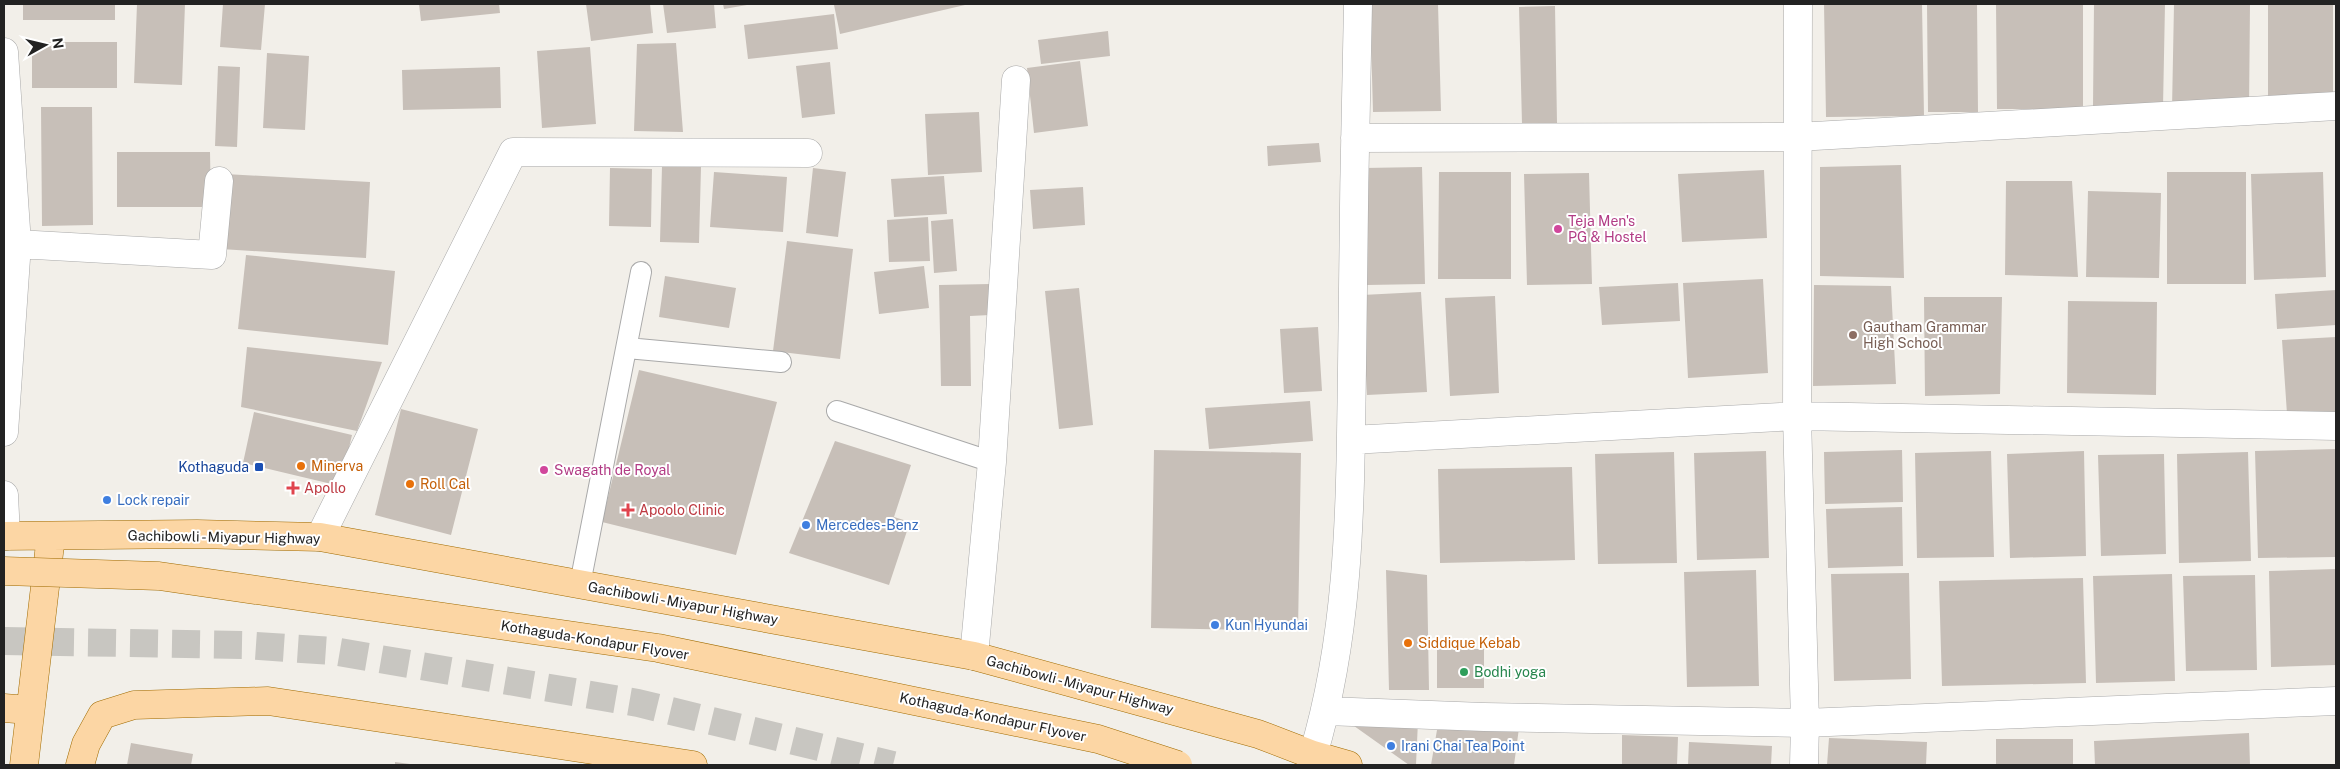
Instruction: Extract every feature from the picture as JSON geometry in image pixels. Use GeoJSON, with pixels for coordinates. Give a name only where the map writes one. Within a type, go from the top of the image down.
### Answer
{"type":"FeatureCollection","features":[{"type":"Feature","properties":{"kind":"main road","name":"Gachibowli - Miyapur Highway"},"geometry":{"type":"LineString","coordinates":[[5,536],[197,534],[320,537],[974,656],[1258,734],[1313,755],[1348,765]]}},
{"type":"Feature","properties":{"kind":"main road"},"geometry":{"type":"LineString","coordinates":[[24,765],[16,709],[51,536]]}},
{"type":"Feature","properties":{"kind":"main road","name":"Kothaguda-Kondapur Flyover"},"geometry":{"type":"LineString","coordinates":[[4,572],[159,576],[658,648],[1098,740],[1178,765]]}},
{"type":"Feature","properties":{"kind":"main road"},"geometry":{"type":"LineString","coordinates":[[80,765],[86,744],[102,714],[134,705],[268,701],[693,765]]}},
{"type":"Feature","properties":{"kind":"street"},"geometry":{"type":"LineString","coordinates":[[1313,755],[1326,711],[1345,594],[1351,440],[1358,4]]}},
{"type":"Feature","properties":{"kind":"street"},"geometry":{"type":"LineString","coordinates":[[1798,4],[1797,416],[1805,723],[1804,765]]}},
{"type":"Feature","properties":{"kind":"street"},"geometry":{"type":"LineString","coordinates":[[4,52],[17,244],[4,432]]}},
{"type":"Feature","properties":{"kind":"street"},"geometry":{"type":"LineString","coordinates":[[974,656],[992,462],[1016,80]]}},
{"type":"Feature","properties":{"kind":"street"},"geometry":{"type":"LineString","coordinates":[[1355,138],[1797,137],[2336,106]]}},
{"type":"Feature","properties":{"kind":"street"},"geometry":{"type":"LineString","coordinates":[[320,537],[513,152],[808,153]]}},
{"type":"Feature","properties":{"kind":"street"},"geometry":{"type":"LineString","coordinates":[[17,244],[212,255],[219,181]]}},
{"type":"Feature","properties":{"kind":"street"},"geometry":{"type":"LineString","coordinates":[[1351,440],[1797,416],[2336,426]]}},
{"type":"Feature","properties":{"kind":"street"},"geometry":{"type":"LineString","coordinates":[[4,495],[5,536]]}},
{"type":"Feature","properties":{"kind":"street"},"geometry":{"type":"LineString","coordinates":[[1326,711],[1484,717],[1805,723],[2336,701]]}},
{"type":"Feature","properties":{"kind":"lane"},"geometry":{"type":"LineString","coordinates":[[580,584],[641,272]]}},
{"type":"Feature","properties":{"kind":"lane"},"geometry":{"type":"LineString","coordinates":[[626,348],[781,362]]}},
{"type":"Feature","properties":{"kind":"lane"},"geometry":{"type":"LineString","coordinates":[[837,411],[992,462]]}},
{"type":"Feature","properties":{"kind":"building"},"geometry":{"type":"Polygon","coordinates":[[[23,4],[115,4],[115,20],[23,20],[23,4]]]}},
{"type":"Feature","properties":{"kind":"building"},"geometry":{"type":"Polygon","coordinates":[[[137,4],[185,4],[182,85],[134,83],[137,4]]]}},
{"type":"Feature","properties":{"kind":"building"},"geometry":{"type":"Polygon","coordinates":[[[223,4],[265,4],[261,50],[220,47],[223,4]]]}},
{"type":"Feature","properties":{"kind":"building"},"geometry":{"type":"Polygon","coordinates":[[[419,4],[499,4],[500,13],[421,21],[419,4]]]}},
{"type":"Feature","properties":{"kind":"building"},"geometry":{"type":"Polygon","coordinates":[[[586,4],[650,4],[653,33],[591,41],[586,4]]]}},
{"type":"Feature","properties":{"kind":"building"},"geometry":{"type":"Polygon","coordinates":[[[663,4],[714,4],[716,28],[667,33],[663,4]]]}},
{"type":"Feature","properties":{"kind":"building"},"geometry":{"type":"Polygon","coordinates":[[[723,4],[747,4],[747,5],[724,9],[723,4]]]}},
{"type":"Feature","properties":{"kind":"building"},"geometry":{"type":"Polygon","coordinates":[[[1370,4],[1438,4],[1441,111],[1373,112],[1370,4]]]}},
{"type":"Feature","properties":{"kind":"building"},"geometry":{"type":"Polygon","coordinates":[[[1824,4],[1922,4],[1924,116],[1826,117],[1824,4]]]}},
{"type":"Feature","properties":{"kind":"building"},"geometry":{"type":"Polygon","coordinates":[[[1927,4],[1977,4],[1978,112],[1928,112],[1927,4]]]}},
{"type":"Feature","properties":{"kind":"building"},"geometry":{"type":"Polygon","coordinates":[[[1996,4],[2083,4],[2083,109],[1997,109],[1996,4]]]}},
{"type":"Feature","properties":{"kind":"building"},"geometry":{"type":"Polygon","coordinates":[[[2094,4],[2165,4],[2163,107],[2093,106],[2094,4]]]}},
{"type":"Feature","properties":{"kind":"building"},"geometry":{"type":"Polygon","coordinates":[[[2174,4],[2250,4],[2249,111],[2172,109],[2174,4]]]}},
{"type":"Feature","properties":{"kind":"building"},"geometry":{"type":"Polygon","coordinates":[[[2268,4],[2333,5],[2333,103],[2268,103],[2268,4]]]}},
{"type":"Feature","properties":{"kind":"building"},"geometry":{"type":"Polygon","coordinates":[[[834,5],[965,5],[840,34],[834,5]]]}},
{"type":"Feature","properties":{"kind":"building"},"geometry":{"type":"Polygon","coordinates":[[[1555,6],[1557,123],[1522,124],[1519,7],[1555,6]]]}},
{"type":"Feature","properties":{"kind":"building"},"geometry":{"type":"Polygon","coordinates":[[[834,14],[838,49],[748,59],[744,25],[834,14]]]}},
{"type":"Feature","properties":{"kind":"building"},"geometry":{"type":"Polygon","coordinates":[[[1108,31],[1110,56],[1041,64],[1038,40],[1108,31]]]}},
{"type":"Feature","properties":{"kind":"building"},"geometry":{"type":"Polygon","coordinates":[[[32,42],[117,42],[117,88],[32,88],[32,42]]]}},
{"type":"Feature","properties":{"kind":"building"},"geometry":{"type":"Polygon","coordinates":[[[676,43],[683,132],[634,131],[637,44],[676,43]]]}},
{"type":"Feature","properties":{"kind":"building"},"geometry":{"type":"Polygon","coordinates":[[[590,47],[596,124],[542,128],[537,51],[590,47]]]}},
{"type":"Feature","properties":{"kind":"building"},"geometry":{"type":"Polygon","coordinates":[[[267,53],[309,56],[305,130],[263,128],[267,53]]]}},
{"type":"Feature","properties":{"kind":"building"},"geometry":{"type":"Polygon","coordinates":[[[1080,61],[1088,126],[1034,133],[1027,68],[1080,61]]]}},
{"type":"Feature","properties":{"kind":"building"},"geometry":{"type":"Polygon","coordinates":[[[830,62],[835,114],[802,118],[796,66],[830,62]]]}},
{"type":"Feature","properties":{"kind":"building"},"geometry":{"type":"Polygon","coordinates":[[[218,66],[240,67],[237,147],[215,146],[218,66]]]}},
{"type":"Feature","properties":{"kind":"building"},"geometry":{"type":"Polygon","coordinates":[[[500,67],[501,108],[403,110],[402,70],[500,67]]]}},
{"type":"Feature","properties":{"kind":"building"},"geometry":{"type":"Polygon","coordinates":[[[41,107],[92,107],[93,225],[42,226],[41,107]]]}},
{"type":"Feature","properties":{"kind":"building"},"geometry":{"type":"Polygon","coordinates":[[[979,112],[982,172],[928,175],[925,114],[979,112]]]}},
{"type":"Feature","properties":{"kind":"building"},"geometry":{"type":"Polygon","coordinates":[[[1319,143],[1321,162],[1268,166],[1267,146],[1319,143]]]}},
{"type":"Feature","properties":{"kind":"building"},"geometry":{"type":"Polygon","coordinates":[[[117,152],[210,152],[211,207],[117,207],[117,152]]]}},
{"type":"Feature","properties":{"kind":"building"},"geometry":{"type":"Polygon","coordinates":[[[1901,165],[1904,278],[1820,276],[1820,167],[1901,165]]]}},
{"type":"Feature","properties":{"kind":"building"},"geometry":{"type":"Polygon","coordinates":[[[662,166],[701,167],[699,243],[660,242],[662,166]]]}},
{"type":"Feature","properties":{"kind":"building"},"geometry":{"type":"Polygon","coordinates":[[[1422,167],[1425,284],[1367,285],[1364,168],[1422,167]]]}},
{"type":"Feature","properties":{"kind":"building"},"geometry":{"type":"Polygon","coordinates":[[[610,168],[652,169],[651,227],[609,226],[610,168]]]}},
{"type":"Feature","properties":{"kind":"building"},"geometry":{"type":"Polygon","coordinates":[[[813,168],[846,172],[838,237],[806,233],[813,168]]]}},
{"type":"Feature","properties":{"kind":"building"},"geometry":{"type":"Polygon","coordinates":[[[1764,170],[1767,238],[1682,242],[1678,174],[1764,170]]]}},
{"type":"Feature","properties":{"kind":"building"},"geometry":{"type":"Polygon","coordinates":[[[714,172],[787,177],[783,232],[710,227],[714,172]]]}},
{"type":"Feature","properties":{"kind":"building"},"geometry":{"type":"Polygon","coordinates":[[[1439,172],[1511,172],[1511,279],[1438,279],[1439,172]]]}},
{"type":"Feature","properties":{"kind":"building"},"geometry":{"type":"Polygon","coordinates":[[[2167,172],[2246,172],[2246,284],[2167,284],[2167,172]]]}},
{"type":"Feature","properties":{"kind":"building"},"geometry":{"type":"Polygon","coordinates":[[[2323,172],[2326,277],[2254,280],[2251,174],[2323,172]]]}},
{"type":"Feature","properties":{"kind":"building","name":"Teja Men's PG & Hostel"},"geometry":{"type":"Polygon","coordinates":[[[1589,173],[1592,284],[1527,285],[1524,174],[1589,173]]]}},
{"type":"Feature","properties":{"kind":"building"},"geometry":{"type":"Polygon","coordinates":[[[225,174],[370,182],[366,258],[221,249],[225,174]]]}},
{"type":"Feature","properties":{"kind":"building"},"geometry":{"type":"Polygon","coordinates":[[[944,176],[947,214],[894,217],[891,179],[944,176]]]}},
{"type":"Feature","properties":{"kind":"building"},"geometry":{"type":"Polygon","coordinates":[[[2006,181],[2072,181],[2078,277],[2005,275],[2006,181]]]}},
{"type":"Feature","properties":{"kind":"building"},"geometry":{"type":"Polygon","coordinates":[[[1083,187],[1085,225],[1033,229],[1030,190],[1083,187]]]}},
{"type":"Feature","properties":{"kind":"building"},"geometry":{"type":"Polygon","coordinates":[[[2088,191],[2161,193],[2159,278],[2086,277],[2088,191]]]}},
{"type":"Feature","properties":{"kind":"building"},"geometry":{"type":"Polygon","coordinates":[[[928,217],[930,261],[889,262],[887,220],[928,217]]]}},
{"type":"Feature","properties":{"kind":"building"},"geometry":{"type":"Polygon","coordinates":[[[953,219],[957,271],[934,273],[931,221],[953,219]]]}},
{"type":"Feature","properties":{"kind":"building"},"geometry":{"type":"Polygon","coordinates":[[[787,241],[853,249],[840,359],[773,351],[787,241]]]}},
{"type":"Feature","properties":{"kind":"building"},"geometry":{"type":"Polygon","coordinates":[[[246,255],[395,271],[388,345],[238,329],[246,255]]]}},
{"type":"Feature","properties":{"kind":"building"},"geometry":{"type":"Polygon","coordinates":[[[924,266],[929,308],[879,314],[874,272],[924,266]]]}},
{"type":"Feature","properties":{"kind":"building"},"geometry":{"type":"Polygon","coordinates":[[[665,276],[736,288],[729,328],[659,317],[665,276]]]}},
{"type":"Feature","properties":{"kind":"building"},"geometry":{"type":"Polygon","coordinates":[[[1763,279],[1768,373],[1688,378],[1683,283],[1763,279]]]}},
{"type":"Feature","properties":{"kind":"building"},"geometry":{"type":"Polygon","coordinates":[[[1678,283],[1680,321],[1602,325],[1599,287],[1678,283]]]}},
{"type":"Feature","properties":{"kind":"building"},"geometry":{"type":"Polygon","coordinates":[[[990,284],[990,315],[970,316],[971,386],[941,386],[939,285],[990,284]]]}},
{"type":"Feature","properties":{"kind":"building","name":"Gautham Grammar High School"},"geometry":{"type":"Polygon","coordinates":[[[1814,285],[1891,286],[1896,384],[1813,386],[1814,285]]]}},
{"type":"Feature","properties":{"kind":"building"},"geometry":{"type":"Polygon","coordinates":[[[1079,288],[1093,425],[1059,429],[1045,291],[1079,288]]]}},
{"type":"Feature","properties":{"kind":"building"},"geometry":{"type":"Polygon","coordinates":[[[2336,290],[2336,325],[2277,329],[2275,294],[2336,290]]]}},
{"type":"Feature","properties":{"kind":"building"},"geometry":{"type":"Polygon","coordinates":[[[1421,292],[1427,392],[1367,395],[1362,295],[1421,292]]]}},
{"type":"Feature","properties":{"kind":"building"},"geometry":{"type":"Polygon","coordinates":[[[1495,296],[1499,393],[1450,396],[1445,298],[1495,296]]]}},
{"type":"Feature","properties":{"kind":"building"},"geometry":{"type":"Polygon","coordinates":[[[1924,297],[2002,297],[2000,394],[1925,396],[1924,297]]]}},
{"type":"Feature","properties":{"kind":"building"},"geometry":{"type":"Polygon","coordinates":[[[2068,301],[2157,302],[2156,395],[2067,393],[2068,301]]]}},
{"type":"Feature","properties":{"kind":"building"},"geometry":{"type":"Polygon","coordinates":[[[1318,327],[1322,391],[1284,393],[1280,329],[1318,327]]]}},
{"type":"Feature","properties":{"kind":"building"},"geometry":{"type":"Polygon","coordinates":[[[2336,337],[2336,412],[2287,414],[2282,340],[2336,337]]]}},
{"type":"Feature","properties":{"kind":"building"},"geometry":{"type":"Polygon","coordinates":[[[247,347],[382,362],[357,431],[241,407],[247,347]]]}},
{"type":"Feature","properties":{"kind":"building"},"geometry":{"type":"Polygon","coordinates":[[[639,370],[777,402],[736,555],[602,522],[639,370]]]}},
{"type":"Feature","properties":{"kind":"building"},"geometry":{"type":"Polygon","coordinates":[[[1310,401],[1313,441],[1209,449],[1205,408],[1310,401]]]}},
{"type":"Feature","properties":{"kind":"building"},"geometry":{"type":"Polygon","coordinates":[[[401,409],[478,429],[451,535],[375,515],[401,409]]]}},
{"type":"Feature","properties":{"kind":"building"},"geometry":{"type":"Polygon","coordinates":[[[254,412],[352,435],[340,486],[243,463],[254,412]]]}},
{"type":"Feature","properties":{"kind":"building"},"geometry":{"type":"Polygon","coordinates":[[[835,441],[911,465],[894,517],[910,522],[889,585],[789,553],[835,441]]]}},
{"type":"Feature","properties":{"kind":"building"},"geometry":{"type":"Polygon","coordinates":[[[2336,449],[2336,557],[2258,558],[2255,451],[2336,449]]]}},
{"type":"Feature","properties":{"kind":"building"},"geometry":{"type":"Polygon","coordinates":[[[1154,450],[1301,453],[1298,631],[1151,628],[1154,450]]]}},
{"type":"Feature","properties":{"kind":"building"},"geometry":{"type":"Polygon","coordinates":[[[1902,450],[1903,502],[1825,504],[1824,452],[1902,450]]]}},
{"type":"Feature","properties":{"kind":"building"},"geometry":{"type":"Polygon","coordinates":[[[1766,451],[1769,558],[1697,560],[1694,453],[1766,451]]]}},
{"type":"Feature","properties":{"kind":"building"},"geometry":{"type":"Polygon","coordinates":[[[1991,451],[1994,557],[1917,558],[1915,453],[1991,451]]]}},
{"type":"Feature","properties":{"kind":"building"},"geometry":{"type":"Polygon","coordinates":[[[2084,451],[2086,556],[2010,558],[2007,454],[2084,451]]]}},
{"type":"Feature","properties":{"kind":"building"},"geometry":{"type":"Polygon","coordinates":[[[1674,452],[1677,563],[1598,564],[1595,454],[1674,452]]]}},
{"type":"Feature","properties":{"kind":"building"},"geometry":{"type":"Polygon","coordinates":[[[2248,452],[2251,561],[2179,563],[2177,454],[2248,452]]]}},
{"type":"Feature","properties":{"kind":"building"},"geometry":{"type":"Polygon","coordinates":[[[2164,454],[2166,554],[2101,556],[2098,455],[2164,454]]]}},
{"type":"Feature","properties":{"kind":"building"},"geometry":{"type":"Polygon","coordinates":[[[1572,467],[1575,560],[1440,563],[1438,469],[1572,467]]]}},
{"type":"Feature","properties":{"kind":"building"},"geometry":{"type":"Polygon","coordinates":[[[1902,507],[1903,566],[1828,568],[1826,509],[1902,507]]]}},
{"type":"Feature","properties":{"kind":"building"},"geometry":{"type":"Polygon","coordinates":[[[2336,569],[2336,665],[2271,667],[2269,571],[2336,569]]]}},
{"type":"Feature","properties":{"kind":"building"},"geometry":{"type":"Polygon","coordinates":[[[1386,570],[1427,575],[1429,690],[1389,690],[1386,570]]]}},
{"type":"Feature","properties":{"kind":"building"},"geometry":{"type":"Polygon","coordinates":[[[1756,570],[1759,686],[1687,687],[1684,572],[1756,570]]]}},
{"type":"Feature","properties":{"kind":"building"},"geometry":{"type":"Polygon","coordinates":[[[1909,573],[1911,679],[1834,681],[1831,574],[1909,573]]]}},
{"type":"Feature","properties":{"kind":"building"},"geometry":{"type":"Polygon","coordinates":[[[2172,574],[2175,681],[2096,683],[2093,576],[2172,574]]]}},
{"type":"Feature","properties":{"kind":"building"},"geometry":{"type":"Polygon","coordinates":[[[2255,575],[2257,670],[2186,671],[2183,576],[2255,575]]]}},
{"type":"Feature","properties":{"kind":"building"},"geometry":{"type":"Polygon","coordinates":[[[2083,578],[2086,683],[1942,686],[1939,581],[2083,578]]]}},
{"type":"Feature","properties":{"kind":"building"},"geometry":{"type":"Polygon","coordinates":[[[1437,649],[1484,649],[1484,688],[1437,688],[1437,649]]]}},
{"type":"Feature","properties":{"kind":"building"},"geometry":{"type":"Polygon","coordinates":[[[1340,716],[1418,721],[1416,765],[1409,765],[1340,716]]]}},
{"type":"Feature","properties":{"kind":"building"},"geometry":{"type":"Polygon","coordinates":[[[1519,728],[1514,765],[1431,765],[1437,730],[1519,728]]]}},
{"type":"Feature","properties":{"kind":"building"},"geometry":{"type":"Polygon","coordinates":[[[2249,733],[2250,765],[2095,765],[2094,741],[2249,733]]]}},
{"type":"Feature","properties":{"kind":"building"},"geometry":{"type":"Polygon","coordinates":[[[1622,735],[1678,737],[1677,765],[1622,765],[1622,735]]]}},
{"type":"Feature","properties":{"kind":"building"},"geometry":{"type":"Polygon","coordinates":[[[1829,738],[1927,742],[1926,765],[1827,765],[1829,738]]]}},
{"type":"Feature","properties":{"kind":"building"},"geometry":{"type":"Polygon","coordinates":[[[1996,739],[2073,739],[2073,765],[1996,765],[1996,739]]]}},
{"type":"Feature","properties":{"kind":"building"},"geometry":{"type":"Polygon","coordinates":[[[1689,742],[1772,746],[1771,765],[1688,765],[1689,742]]]}},
{"type":"Feature","properties":{"kind":"building"},"geometry":{"type":"Polygon","coordinates":[[[131,743],[193,754],[191,765],[127,765],[131,743]]]}},
{"type":"Feature","properties":{"kind":"building"},"geometry":{"type":"Polygon","coordinates":[[[395,762],[410,764],[410,765],[395,765],[395,762]]]}},
{"type":"Feature","properties":{"kind":"tunnel"},"geometry":{"type":"LineString","coordinates":[[4,641],[243,645],[333,651],[638,703],[893,765]]}},
{"type":"Feature","properties":{"kind":"place","name":"Teja Men's PG & Hostel"},"geometry":{"type":"Point","coordinates":[1558,229]}},
{"type":"Feature","properties":{"kind":"place","name":"Gautham Grammar High School"},"geometry":{"type":"Point","coordinates":[1853,335]}},
{"type":"Feature","properties":{"kind":"place","name":"Minerva"},"geometry":{"type":"Point","coordinates":[301,466]}},
{"type":"Feature","properties":{"kind":"place","name":"Kothaguda"},"geometry":{"type":"Point","coordinates":[259,467]}},
{"type":"Feature","properties":{"kind":"place","name":"Swagath de Royal"},"geometry":{"type":"Point","coordinates":[544,470]}},
{"type":"Feature","properties":{"kind":"place","name":"Roll Cal"},"geometry":{"type":"Point","coordinates":[410,484]}},
{"type":"Feature","properties":{"kind":"place","name":"Apollo"},"geometry":{"type":"Point","coordinates":[293,488]}},
{"type":"Feature","properties":{"kind":"place","name":"Lock repair"},"geometry":{"type":"Point","coordinates":[107,500]}},
{"type":"Feature","properties":{"kind":"place","name":"Apoolo Clinic"},"geometry":{"type":"Point","coordinates":[628,510]}},
{"type":"Feature","properties":{"kind":"place","name":"Mercedes-Benz"},"geometry":{"type":"Point","coordinates":[806,525]}},
{"type":"Feature","properties":{"kind":"place","name":"Kun Hyundai"},"geometry":{"type":"Point","coordinates":[1215,625]}},
{"type":"Feature","properties":{"kind":"place","name":"Siddique Kebab"},"geometry":{"type":"Point","coordinates":[1408,643]}},
{"type":"Feature","properties":{"kind":"place","name":"Bodhi yoga"},"geometry":{"type":"Point","coordinates":[1464,672]}},
{"type":"Feature","properties":{"kind":"place","name":"Irani Chai Tea Point"},"geometry":{"type":"Point","coordinates":[1391,746]}}]}
